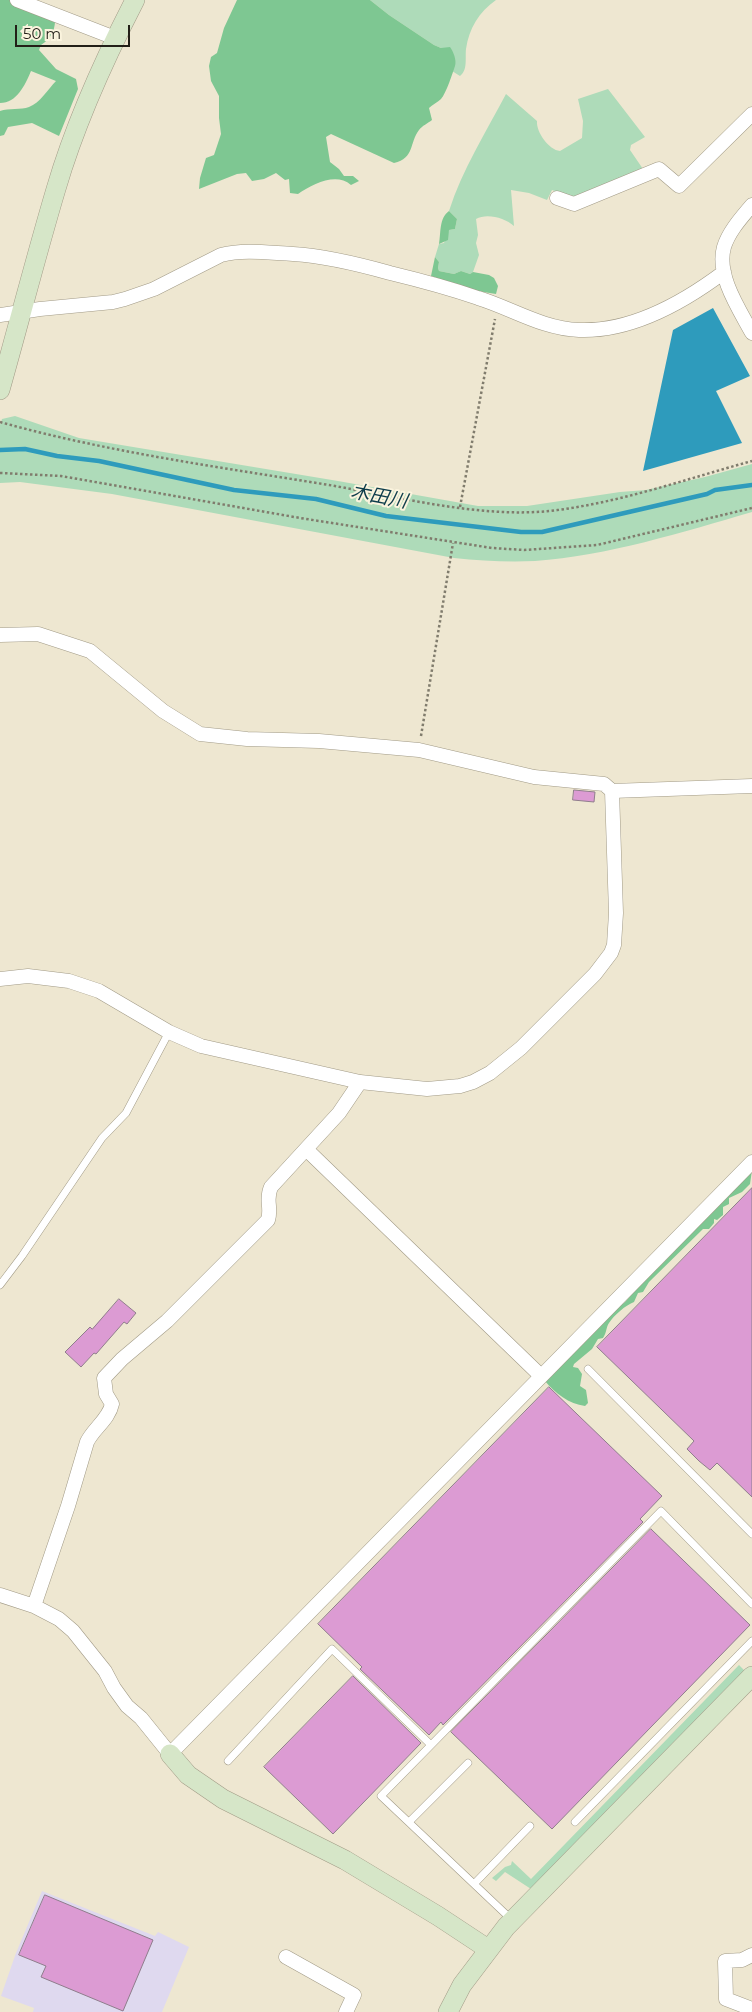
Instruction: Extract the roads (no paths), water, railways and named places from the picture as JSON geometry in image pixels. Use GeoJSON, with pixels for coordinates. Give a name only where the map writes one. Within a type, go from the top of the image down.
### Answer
{"type":"FeatureCollection","features":[{"type":"Feature","properties":{"kind":"street"},"geometry":{"type":"LineString","coordinates":[[17,0],[115,38]]}},
{"type":"Feature","properties":{"kind":"street"},"geometry":{"type":"LineString","coordinates":[[0,390],[56,188],[84,109],[115,38],[135,0]]}},
{"type":"Feature","properties":{"kind":"street"},"geometry":{"type":"LineString","coordinates":[[558,198],[574,204],[659,169],[679,186],[752,114]]}},
{"type":"Feature","properties":{"kind":"street"},"geometry":{"type":"LineString","coordinates":[[752,205],[731,233],[724,246],[723,256],[724,272],[737,306],[752,334]]}},
{"type":"Feature","properties":{"kind":"street"},"geometry":{"type":"LineString","coordinates":[[0,315],[113,302],[137,296],[221,255],[242,252],[322,257],[402,276],[479,298],[558,328],[577,330],[609,328],[670,306],[689,296],[724,272]]}},
{"type":"Feature","properties":{"kind":"street"},"geometry":{"type":"LineString","coordinates":[[0,635],[38,634],[90,651],[163,711],[200,734],[247,739],[319,742],[419,750],[534,778],[604,784],[612,792],[616,913],[614,945],[595,974],[521,1048],[490,1072],[473,1082],[438,1089],[360,1082],[201,1046],[168,1032],[99,991],[69,981],[28,976],[0,979]]}},
{"type":"Feature","properties":{"kind":"street"},"geometry":{"type":"LineString","coordinates":[[612,792],[752,786]]}},
{"type":"Feature","properties":{"kind":"street"},"geometry":{"type":"LineString","coordinates":[[34,1606],[68,1506],[87,1442],[91,1434],[111,1410],[112,1404],[106,1394],[104,1378],[122,1359],[167,1321],[268,1220],[270,1212],[267,1196],[271,1187],[339,1113],[360,1082]]}},
{"type":"Feature","properties":{"kind":"street"},"geometry":{"type":"LineString","coordinates":[[307,1150],[540,1375]]}},
{"type":"Feature","properties":{"kind":"street"},"geometry":{"type":"LineString","coordinates":[[170,1754],[540,1375],[752,1162]]}},
{"type":"Feature","properties":{"kind":"street"},"geometry":{"type":"LineString","coordinates":[[0,1595],[34,1606],[60,1619],[73,1631],[105,1672],[127,1706],[141,1718],[188,1776],[223,1800],[344,1860],[438,1916],[488,1950]]}},
{"type":"Feature","properties":{"kind":"street"},"geometry":{"type":"LineString","coordinates":[[448,2012],[462,1985],[513,1920],[752,1676]]}},
{"type":"Feature","properties":{"kind":"street"},"geometry":{"type":"LineString","coordinates":[[752,1955],[742,1960],[725,1961],[726,1999],[752,2009]]}},
{"type":"Feature","properties":{"kind":"street"},"geometry":{"type":"LineString","coordinates":[[286,1957],[354,1995],[346,2012]]}},
{"type":"Feature","properties":{"kind":"lane"},"geometry":{"type":"LineString","coordinates":[[0,1285],[22,1256],[102,1138],[126,1113],[168,1032]]}},
{"type":"Feature","properties":{"kind":"lane"},"geometry":{"type":"LineString","coordinates":[[588,1370],[752,1534]]}},
{"type":"Feature","properties":{"kind":"lane"},"geometry":{"type":"LineString","coordinates":[[513,1920],[381,1796],[661,1511],[752,1604]]}},
{"type":"Feature","properties":{"kind":"lane"},"geometry":{"type":"LineString","coordinates":[[575,1822],[752,1641]]}},
{"type":"Feature","properties":{"kind":"lane"},"geometry":{"type":"LineString","coordinates":[[228,1762],[332,1649],[431,1745]]}},
{"type":"Feature","properties":{"kind":"lane"},"geometry":{"type":"LineString","coordinates":[[409,1822],[468,1763]]}},
{"type":"Feature","properties":{"kind":"lane"},"geometry":{"type":"LineString","coordinates":[[474,1884],[530,1826]]}},
{"type":"Feature","properties":{"kind":"water"},"geometry":{"type":"Polygon","coordinates":[[[713,308],[750,376],[716,391],[742,443],[643,471],[673,330],[713,308]]]}},
{"type":"Feature","properties":{"kind":"waterway","name":"木田川"},"geometry":{"type":"LineString","coordinates":[[0,450],[25,449],[57,456],[99,461],[234,490],[316,499],[386,516],[521,532],[542,532],[707,494],[715,490],[752,485]]}}]}
